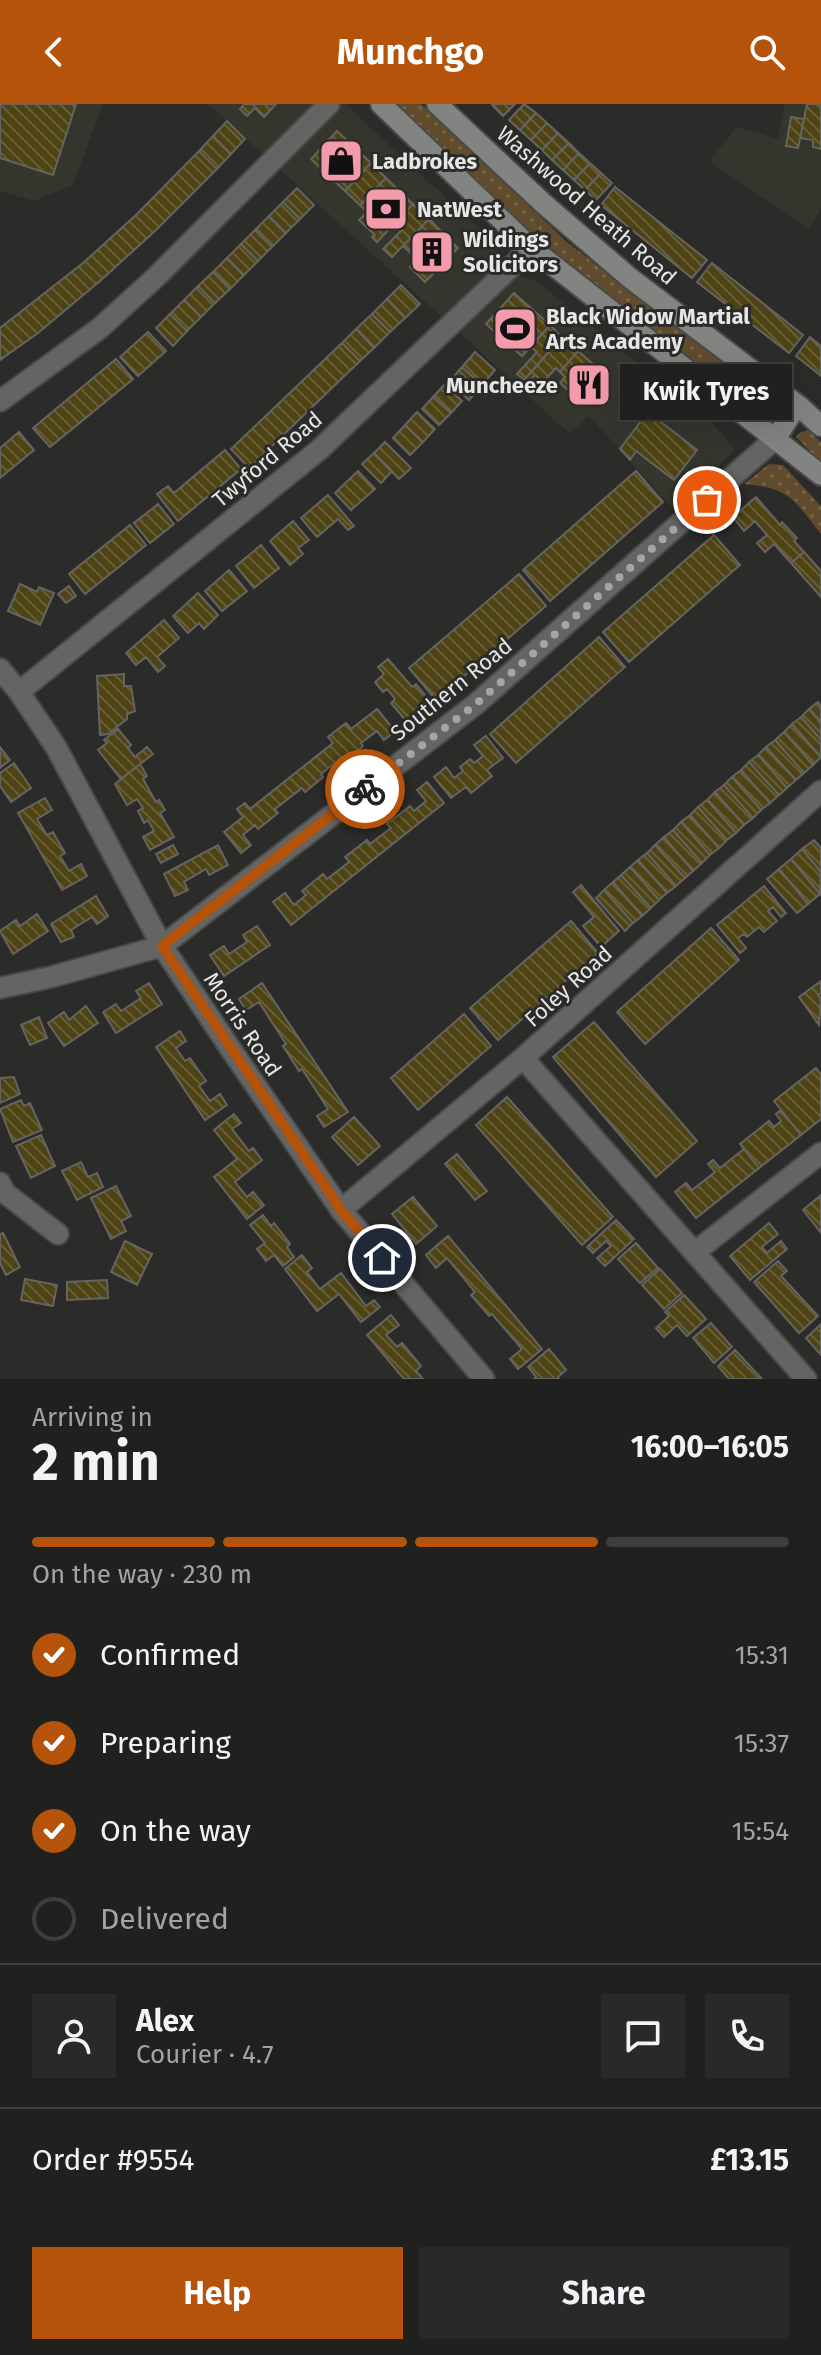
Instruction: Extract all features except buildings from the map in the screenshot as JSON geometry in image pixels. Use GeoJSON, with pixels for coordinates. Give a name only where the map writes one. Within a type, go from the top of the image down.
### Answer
{"type":"FeatureCollection","features":[{"type":"Feature","properties":{"kind":"main road"},"geometry":{"type":"LineString","coordinates":[[381,104],[531,248],[821,475]]}},
{"type":"Feature","properties":{"kind":"main road","name":"Washwood Heath Road"},"geometry":{"type":"LineString","coordinates":[[437,104],[544,204],[630,278],[821,426]]}},
{"type":"Feature","properties":{"kind":"main road"},"geometry":{"type":"LineString","coordinates":[[776,438],[797,405]]}},
{"type":"Feature","properties":{"kind":"street"},"geometry":{"type":"LineString","coordinates":[[0,401],[100,328],[156,277],[329,104]]}},
{"type":"Feature","properties":{"kind":"street","name":"Twyford Road"},"geometry":{"type":"LineString","coordinates":[[19,692],[319,450],[531,248]]}},
{"type":"Feature","properties":{"kind":"street","name":"Southern Road"},"geometry":{"type":"LineString","coordinates":[[0,988],[162,946],[476,704],[776,438]]}},
{"type":"Feature","properties":{"kind":"street","name":"Morris Road"},"geometry":{"type":"LineString","coordinates":[[0,669],[56,747],[162,946],[341,1210],[484,1379]]}},
{"type":"Feature","properties":{"kind":"street","name":"Foley Road"},"geometry":{"type":"LineString","coordinates":[[341,1210],[523,1058],[821,791]]}},
{"type":"Feature","properties":{"kind":"street"},"geometry":{"type":"LineString","coordinates":[[523,1058],[806,1379]]}},
{"type":"Feature","properties":{"kind":"street"},"geometry":{"type":"LineString","coordinates":[[695,1252],[821,1153]]}},
{"type":"Feature","properties":{"kind":"street"},"geometry":{"type":"LineString","coordinates":[[0,1183],[5,1193],[58,1234]]}},
{"type":"Feature","properties":{"kind":"shaded area"},"geometry":{"type":"Polygon","coordinates":[[[0,104],[103,104],[73,185],[34,201],[0,191],[0,104]]]}},
{"type":"Feature","properties":{"kind":"shaded area"},"geometry":{"type":"Polygon","coordinates":[[[208,104],[345,104],[498,248],[499,262],[480,283],[494,296],[517,276],[535,280],[714,425],[735,450],[674,510],[589,416],[570,434],[208,104]]]}},
{"type":"Feature","properties":{"kind":"shaded area"},"geometry":{"type":"Polygon","coordinates":[[[394,104],[421,104],[567,242],[777,405],[776,413],[767,418],[539,243],[394,104]]]}},
{"type":"Feature","properties":{"kind":"shaded area"},"geometry":{"type":"Polygon","coordinates":[[[785,104],[821,104],[821,209],[809,229],[711,163],[737,127],[778,139],[785,104]]]}},
{"type":"Feature","properties":{"kind":"shaded area"},"geometry":{"type":"Polygon","coordinates":[[[808,430],[821,442],[821,462],[796,437],[808,430]]]}},
{"type":"Feature","properties":{"kind":"shaded area"},"geometry":{"type":"Polygon","coordinates":[[[769,464],[783,465],[821,506],[821,534],[790,498],[772,489],[744,484],[769,464]]]}},
{"type":"Feature","properties":{"kind":"way so far"},"geometry":{"type":"LineString","coordinates":[[365,789],[476,704],[707,500]]}},
{"type":"Feature","properties":{"kind":"place","name":"Ladbrokes"},"geometry":{"type":"Point","coordinates":[341,161]}},
{"type":"Feature","properties":{"kind":"place","name":"NatWest"},"geometry":{"type":"Point","coordinates":[386,209]}},
{"type":"Feature","properties":{"kind":"place","name":"Wildings Solicitors"},"geometry":{"type":"Point","coordinates":[432,252]}},
{"type":"Feature","properties":{"kind":"place","name":"Black Widow Martial Arts Academy"},"geometry":{"type":"Point","coordinates":[515,329]}},
{"type":"Feature","properties":{"kind":"place","name":"Muncheeze"},"geometry":{"type":"Point","coordinates":[589,385]}},
{"type":"Feature","properties":{"kind":"place","name":"Kwik Tyres"},"geometry":{"type":"Point","coordinates":[707,500]}},
{"type":"Feature","properties":{"kind":"route"},"geometry":{"type":"LineString","coordinates":[[365,789],[162,946],[341,1210],[382,1258]]}}]}
